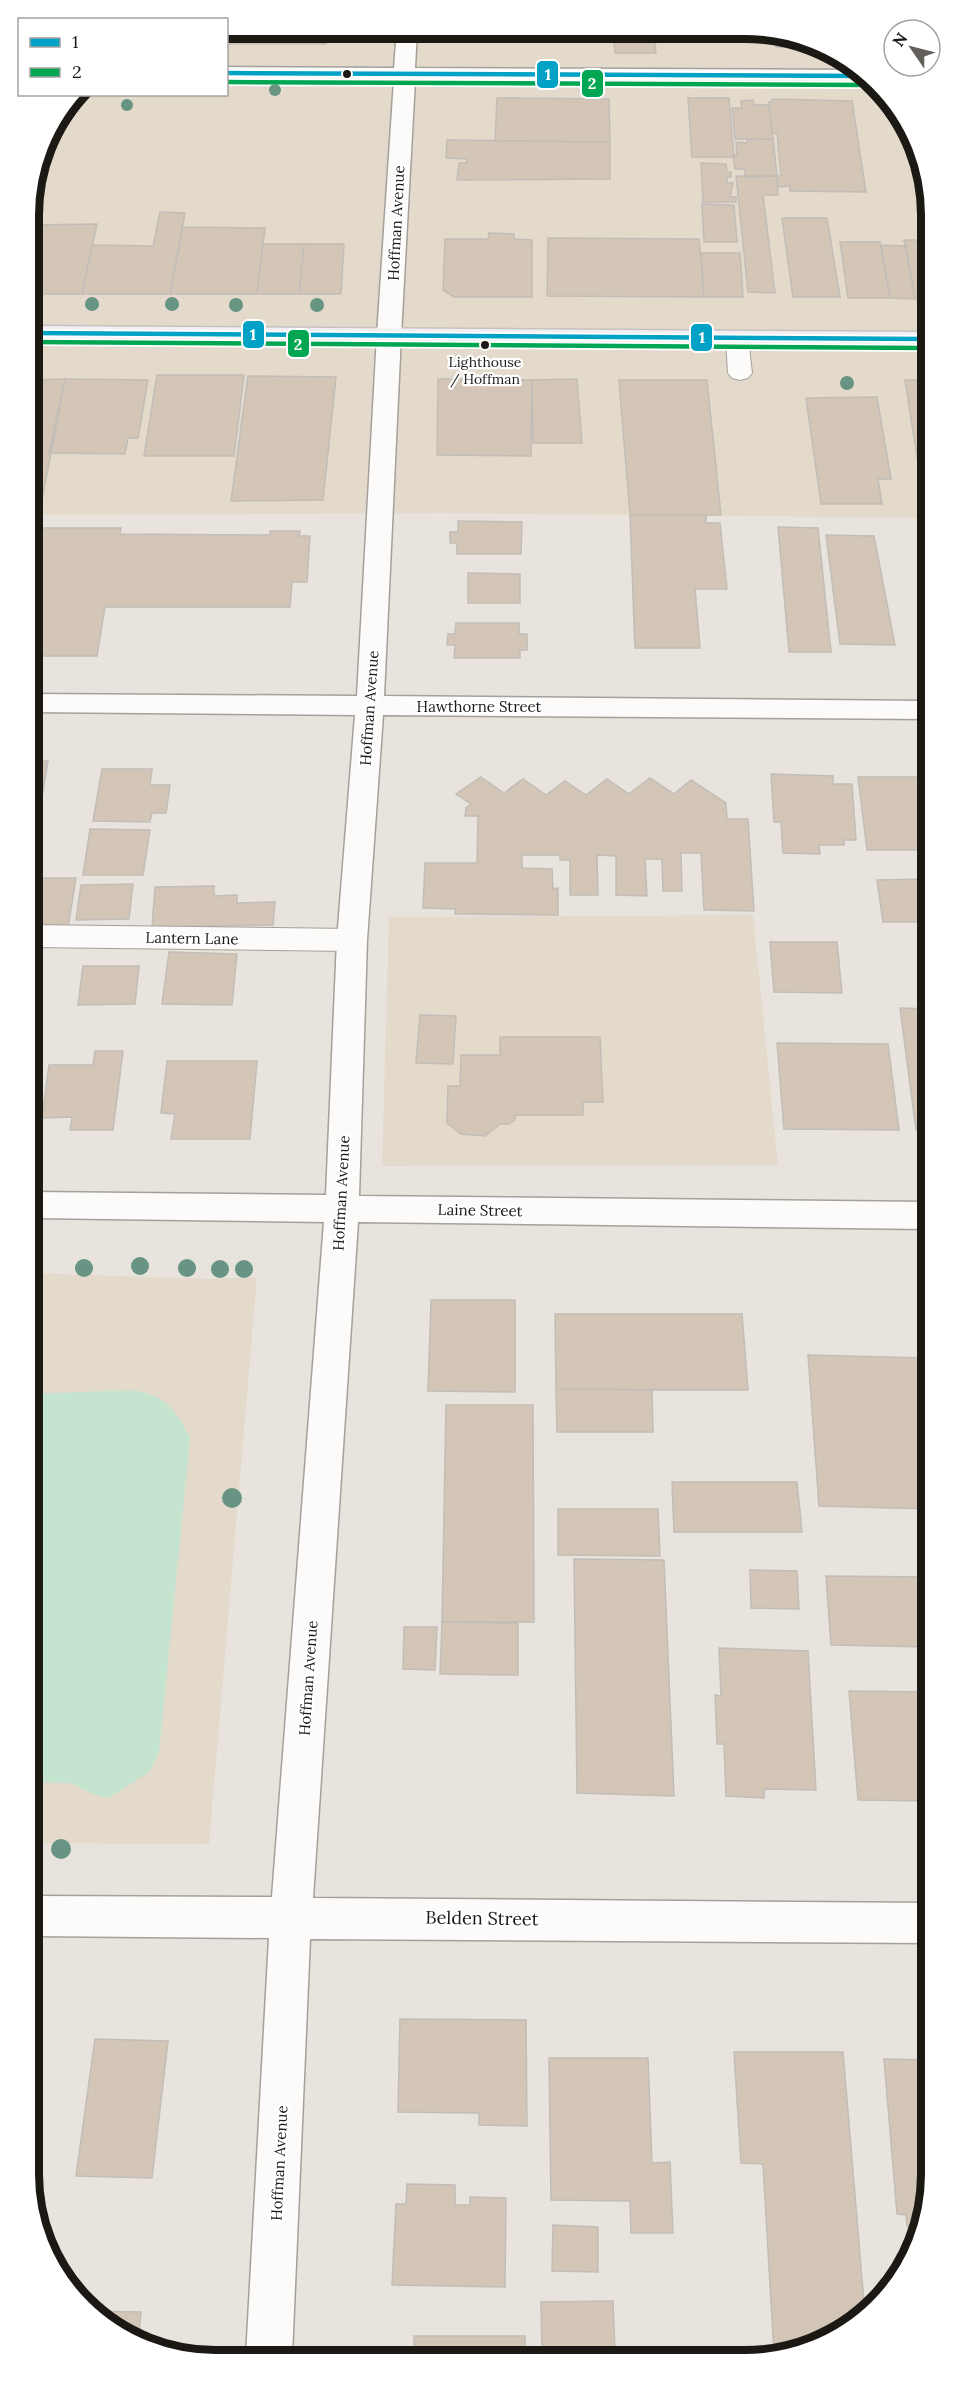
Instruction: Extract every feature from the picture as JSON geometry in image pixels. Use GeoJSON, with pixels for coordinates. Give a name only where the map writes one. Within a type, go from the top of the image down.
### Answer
{"type":"FeatureCollection","features":[{"type":"Feature","properties":{"kind":"main road"},"geometry":{"type":"LineString","coordinates":[[39,333],[921,339]]}},
{"type":"Feature","properties":{"kind":"street","name":"Hoffman Avenue"},"geometry":{"type":"LineString","coordinates":[[269,2350],[291,1917],[342,1208],[352,940],[370,705],[406,39]]}},
{"type":"Feature","properties":{"kind":"street"},"geometry":{"type":"LineString","coordinates":[[228,73],[852,76]]}},
{"type":"Feature","properties":{"kind":"street","name":"Hawthorne Street"},"geometry":{"type":"LineString","coordinates":[[39,703],[921,710]]}},
{"type":"Feature","properties":{"kind":"street","name":"Laine Street"},"geometry":{"type":"LineString","coordinates":[[39,1205],[921,1216]]}},
{"type":"Feature","properties":{"kind":"street","name":"Belden Street"},"geometry":{"type":"LineString","coordinates":[[39,1916],[921,1923]]}},
{"type":"Feature","properties":{"kind":"lane"},"geometry":{"type":"LineString","coordinates":[[737,338],[740,373]]}},
{"type":"Feature","properties":{"kind":"lane","name":"Lantern Lane"},"geometry":{"type":"LineString","coordinates":[[39,936],[352,940]]}},
{"type":"Feature","properties":{"kind":"shaded area"},"geometry":{"type":"Polygon","coordinates":[[[228,39],[756,39],[779,42],[823,57],[861,83],[885,108],[897,127],[908,148],[919,192],[921,215],[921,518],[441,513],[39,515],[39,204],[45,170],[57,137],[75,108],[86,96],[228,96],[228,39]]]}},
{"type":"Feature","properties":{"kind":"shaded area"},"geometry":{"type":"Polygon","coordinates":[[[753,915],[778,1165],[382,1166],[389,917],[753,915]]]}},
{"type":"Feature","properties":{"kind":"shaded area"},"geometry":{"type":"Polygon","coordinates":[[[39,1273],[209,1279],[257,1277],[209,1844],[39,1843],[39,1273]]]}},
{"type":"Feature","properties":{"kind":"green space"},"geometry":{"type":"Polygon","coordinates":[[[132,1390],[144,1393],[168,1404],[190,1437],[159,1753],[149,1772],[109,1798],[92,1794],[71,1783],[39,1782],[39,1394],[132,1390]]]}},
{"type":"Feature","properties":{"kind":"building"},"geometry":{"type":"Polygon","coordinates":[[[228,39],[327,39],[326,44],[228,44],[228,39]]]}},
{"type":"Feature","properties":{"kind":"building"},"geometry":{"type":"Polygon","coordinates":[[[614,39],[655,39],[656,53],[615,53],[614,39]]]}},
{"type":"Feature","properties":{"kind":"building"},"geometry":{"type":"Polygon","coordinates":[[[775,42],[800,48],[776,47],[775,42]]]}},
{"type":"Feature","properties":{"kind":"building"},"geometry":{"type":"Polygon","coordinates":[[[497,98],[609,99],[610,142],[495,141],[497,98]]]}},
{"type":"Feature","properties":{"kind":"building"},"geometry":{"type":"Polygon","coordinates":[[[688,98],[729,98],[734,157],[692,157],[688,98]]]}},
{"type":"Feature","properties":{"kind":"building"},"geometry":{"type":"Polygon","coordinates":[[[772,99],[852,101],[866,192],[790,191],[790,186],[778,187],[777,176],[781,176],[777,133],[772,133],[769,102],[772,102],[772,99]]]}},
{"type":"Feature","properties":{"kind":"building"},"geometry":{"type":"Polygon","coordinates":[[[753,100],[754,105],[769,105],[773,139],[735,139],[732,108],[742,108],[741,101],[753,100]]]}},
{"type":"Feature","properties":{"kind":"building"},"geometry":{"type":"Polygon","coordinates":[[[773,139],[777,176],[745,177],[745,169],[735,169],[733,155],[737,155],[736,142],[747,143],[747,140],[773,139]]]}},
{"type":"Feature","properties":{"kind":"building"},"geometry":{"type":"Polygon","coordinates":[[[447,140],[610,142],[610,179],[457,180],[459,163],[467,163],[467,159],[446,158],[447,140]]]}},
{"type":"Feature","properties":{"kind":"building"},"geometry":{"type":"Polygon","coordinates":[[[701,163],[726,164],[727,172],[731,172],[731,177],[727,177],[727,183],[733,183],[730,197],[736,197],[736,202],[703,202],[701,163]]]}},
{"type":"Feature","properties":{"kind":"building"},"geometry":{"type":"Polygon","coordinates":[[[736,176],[777,176],[778,195],[763,195],[775,293],[748,292],[736,176]]]}},
{"type":"Feature","properties":{"kind":"building"},"geometry":{"type":"Polygon","coordinates":[[[702,204],[734,205],[737,242],[704,242],[702,204]]]}},
{"type":"Feature","properties":{"kind":"building"},"geometry":{"type":"Polygon","coordinates":[[[160,212],[185,213],[170,294],[82,294],[92,245],[153,246],[160,212]]]}},
{"type":"Feature","properties":{"kind":"building"},"geometry":{"type":"Polygon","coordinates":[[[782,218],[827,218],[840,297],[793,297],[782,218]]]}},
{"type":"Feature","properties":{"kind":"building"},"geometry":{"type":"Polygon","coordinates":[[[97,224],[82,294],[39,294],[39,225],[97,224]]]}},
{"type":"Feature","properties":{"kind":"building"},"geometry":{"type":"Polygon","coordinates":[[[183,227],[265,228],[257,294],[170,294],[183,227]]]}},
{"type":"Feature","properties":{"kind":"building"},"geometry":{"type":"Polygon","coordinates":[[[489,233],[514,234],[514,239],[532,240],[532,297],[454,297],[443,290],[445,239],[488,239],[489,233]]]}},
{"type":"Feature","properties":{"kind":"building"},"geometry":{"type":"Polygon","coordinates":[[[548,238],[699,239],[704,297],[547,296],[548,238]]]}},
{"type":"Feature","properties":{"kind":"building"},"geometry":{"type":"Polygon","coordinates":[[[904,240],[921,240],[921,299],[915,299],[904,240]]]}},
{"type":"Feature","properties":{"kind":"building"},"geometry":{"type":"Polygon","coordinates":[[[840,242],[880,242],[890,298],[848,298],[840,242]]]}},
{"type":"Feature","properties":{"kind":"building"},"geometry":{"type":"Polygon","coordinates":[[[263,244],[304,244],[299,294],[257,294],[263,244]]]}},
{"type":"Feature","properties":{"kind":"building"},"geometry":{"type":"Polygon","coordinates":[[[304,244],[344,244],[341,294],[299,294],[304,244]]]}},
{"type":"Feature","properties":{"kind":"building"},"geometry":{"type":"Polygon","coordinates":[[[881,245],[906,246],[915,299],[890,298],[881,245]]]}},
{"type":"Feature","properties":{"kind":"building"},"geometry":{"type":"Polygon","coordinates":[[[701,253],[740,253],[743,297],[704,297],[701,253]]]}},
{"type":"Feature","properties":{"kind":"building"},"geometry":{"type":"Polygon","coordinates":[[[157,375],[244,375],[234,456],[144,456],[157,375]]]}},
{"type":"Feature","properties":{"kind":"building"},"geometry":{"type":"Polygon","coordinates":[[[248,376],[336,377],[323,500],[231,501],[248,376]]]}},
{"type":"Feature","properties":{"kind":"building"},"geometry":{"type":"Polygon","coordinates":[[[65,379],[42,500],[39,500],[39,380],[65,379]]]}},
{"type":"Feature","properties":{"kind":"building"},"geometry":{"type":"Polygon","coordinates":[[[65,379],[148,380],[138,438],[128,438],[125,454],[49,453],[65,379]]]}},
{"type":"Feature","properties":{"kind":"building"},"geometry":{"type":"Polygon","coordinates":[[[438,379],[532,380],[531,456],[437,455],[438,379]]]}},
{"type":"Feature","properties":{"kind":"building"},"geometry":{"type":"Polygon","coordinates":[[[577,379],[582,443],[533,443],[532,380],[577,379]]]}},
{"type":"Feature","properties":{"kind":"building"},"geometry":{"type":"Polygon","coordinates":[[[619,380],[707,380],[721,515],[630,515],[619,380]]]}},
{"type":"Feature","properties":{"kind":"building"},"geometry":{"type":"Polygon","coordinates":[[[905,380],[921,380],[921,457],[917,457],[905,380]]]}},
{"type":"Feature","properties":{"kind":"building"},"geometry":{"type":"Polygon","coordinates":[[[877,397],[891,479],[878,479],[882,504],[821,504],[806,398],[877,397]]]}},
{"type":"Feature","properties":{"kind":"building"},"geometry":{"type":"Polygon","coordinates":[[[630,515],[706,515],[706,523],[720,523],[727,589],[695,589],[700,648],[635,648],[630,515]]]}},
{"type":"Feature","properties":{"kind":"building"},"geometry":{"type":"Polygon","coordinates":[[[458,521],[522,522],[521,554],[457,554],[457,543],[450,543],[450,532],[458,532],[458,521]]]}},
{"type":"Feature","properties":{"kind":"building"},"geometry":{"type":"Polygon","coordinates":[[[778,527],[818,528],[831,652],[789,652],[778,527]]]}},
{"type":"Feature","properties":{"kind":"building"},"geometry":{"type":"Polygon","coordinates":[[[39,528],[121,528],[120,534],[270,535],[270,531],[300,531],[299,536],[310,536],[307,582],[292,582],[290,607],[105,607],[97,656],[39,656],[41,576],[39,576],[39,528]]]}},
{"type":"Feature","properties":{"kind":"building"},"geometry":{"type":"Polygon","coordinates":[[[826,535],[874,536],[895,645],[840,644],[826,535]]]}},
{"type":"Feature","properties":{"kind":"building"},"geometry":{"type":"Polygon","coordinates":[[[468,573],[520,574],[520,603],[468,603],[468,573]]]}},
{"type":"Feature","properties":{"kind":"building"},"geometry":{"type":"Polygon","coordinates":[[[456,623],[519,623],[519,634],[527,634],[527,650],[520,650],[520,658],[454,658],[455,645],[447,645],[448,634],[455,634],[456,623]]]}},
{"type":"Feature","properties":{"kind":"building"},"geometry":{"type":"Polygon","coordinates":[[[39,761],[48,761],[39,815],[39,761]]]}},
{"type":"Feature","properties":{"kind":"building"},"geometry":{"type":"Polygon","coordinates":[[[102,769],[152,769],[150,785],[170,785],[166,813],[152,813],[150,822],[93,821],[102,769]]]}},
{"type":"Feature","properties":{"kind":"building"},"geometry":{"type":"Polygon","coordinates":[[[771,774],[833,776],[833,784],[852,784],[856,840],[844,840],[844,845],[819,845],[820,854],[783,853],[781,822],[774,822],[771,774]]]}},
{"type":"Feature","properties":{"kind":"building"},"geometry":{"type":"Polygon","coordinates":[[[481,777],[504,793],[523,779],[546,795],[565,781],[586,795],[607,779],[629,794],[650,778],[674,794],[691,780],[726,803],[727,819],[748,819],[754,911],[704,910],[701,853],[681,853],[682,891],[663,891],[662,859],[645,859],[647,896],[616,895],[616,856],[597,855],[598,895],[570,895],[570,860],[560,860],[560,855],[522,855],[522,868],[552,869],[553,889],[558,888],[558,915],[455,914],[455,909],[423,908],[425,863],[477,863],[478,816],[465,816],[466,808],[471,804],[456,794],[481,777]]]}},
{"type":"Feature","properties":{"kind":"building"},"geometry":{"type":"Polygon","coordinates":[[[858,777],[921,777],[921,850],[867,850],[858,777]]]}},
{"type":"Feature","properties":{"kind":"building"},"geometry":{"type":"Polygon","coordinates":[[[90,829],[150,830],[143,875],[83,875],[90,829]]]}},
{"type":"Feature","properties":{"kind":"building"},"geometry":{"type":"Polygon","coordinates":[[[39,878],[76,878],[68,927],[39,926],[39,878]]]}},
{"type":"Feature","properties":{"kind":"building"},"geometry":{"type":"Polygon","coordinates":[[[921,879],[921,922],[883,922],[877,880],[921,879]]]}},
{"type":"Feature","properties":{"kind":"building"},"geometry":{"type":"Polygon","coordinates":[[[133,884],[129,919],[76,920],[81,885],[133,884]]]}},
{"type":"Feature","properties":{"kind":"building"},"geometry":{"type":"Polygon","coordinates":[[[214,886],[214,896],[237,895],[237,903],[275,902],[273,925],[152,927],[155,887],[214,886]]]}},
{"type":"Feature","properties":{"kind":"building"},"geometry":{"type":"Polygon","coordinates":[[[770,942],[837,942],[842,993],[774,992],[770,942]]]}},
{"type":"Feature","properties":{"kind":"building"},"geometry":{"type":"Polygon","coordinates":[[[169,952],[237,954],[232,1005],[162,1004],[169,952]]]}},
{"type":"Feature","properties":{"kind":"building"},"geometry":{"type":"Polygon","coordinates":[[[83,966],[139,966],[135,1004],[78,1005],[83,966]]]}},
{"type":"Feature","properties":{"kind":"building"},"geometry":{"type":"Polygon","coordinates":[[[900,1008],[921,1009],[921,1130],[916,1130],[900,1008]]]}},
{"type":"Feature","properties":{"kind":"building"},"geometry":{"type":"Polygon","coordinates":[[[420,1015],[456,1016],[453,1064],[416,1063],[420,1015]]]}},
{"type":"Feature","properties":{"kind":"building"},"geometry":{"type":"Polygon","coordinates":[[[500,1037],[600,1037],[603,1102],[583,1102],[583,1115],[515,1115],[515,1120],[509,1124],[500,1124],[485,1136],[461,1134],[447,1123],[448,1086],[460,1086],[461,1055],[500,1055],[500,1037]]]}},
{"type":"Feature","properties":{"kind":"building"},"geometry":{"type":"Polygon","coordinates":[[[777,1043],[888,1044],[899,1130],[784,1129],[777,1043]]]}},
{"type":"Feature","properties":{"kind":"building"},"geometry":{"type":"Polygon","coordinates":[[[95,1051],[123,1051],[113,1130],[70,1130],[72,1117],[42,1118],[49,1065],[93,1065],[95,1051]]]}},
{"type":"Feature","properties":{"kind":"building"},"geometry":{"type":"Polygon","coordinates":[[[167,1061],[257,1061],[250,1139],[171,1139],[175,1114],[161,1113],[167,1061]]]}},
{"type":"Feature","properties":{"kind":"building"},"geometry":{"type":"Polygon","coordinates":[[[431,1300],[515,1300],[515,1392],[428,1391],[431,1300]]]}},
{"type":"Feature","properties":{"kind":"building"},"geometry":{"type":"Polygon","coordinates":[[[555,1314],[742,1314],[748,1390],[556,1389],[555,1314]]]}},
{"type":"Feature","properties":{"kind":"building"},"geometry":{"type":"Polygon","coordinates":[[[808,1355],[921,1358],[921,1509],[819,1506],[808,1355]]]}},
{"type":"Feature","properties":{"kind":"building"},"geometry":{"type":"Polygon","coordinates":[[[556,1389],[652,1390],[653,1432],[557,1432],[556,1389]]]}},
{"type":"Feature","properties":{"kind":"building"},"geometry":{"type":"Polygon","coordinates":[[[446,1405],[533,1405],[534,1622],[442,1622],[446,1405]]]}},
{"type":"Feature","properties":{"kind":"building"},"geometry":{"type":"Polygon","coordinates":[[[672,1482],[797,1482],[802,1532],[674,1532],[672,1482]]]}},
{"type":"Feature","properties":{"kind":"building"},"geometry":{"type":"Polygon","coordinates":[[[558,1509],[658,1509],[660,1556],[558,1555],[558,1509]]]}},
{"type":"Feature","properties":{"kind":"building"},"geometry":{"type":"Polygon","coordinates":[[[574,1559],[664,1560],[674,1796],[577,1793],[574,1559]]]}},
{"type":"Feature","properties":{"kind":"building"},"geometry":{"type":"Polygon","coordinates":[[[750,1570],[797,1571],[799,1609],[751,1608],[750,1570]]]}},
{"type":"Feature","properties":{"kind":"building"},"geometry":{"type":"Polygon","coordinates":[[[826,1576],[921,1577],[921,1647],[831,1645],[826,1576]]]}},
{"type":"Feature","properties":{"kind":"building"},"geometry":{"type":"Polygon","coordinates":[[[442,1622],[518,1623],[518,1675],[440,1674],[442,1622]]]}},
{"type":"Feature","properties":{"kind":"building"},"geometry":{"type":"Polygon","coordinates":[[[404,1627],[437,1627],[435,1670],[403,1669],[404,1627]]]}},
{"type":"Feature","properties":{"kind":"building"},"geometry":{"type":"Polygon","coordinates":[[[719,1648],[808,1651],[816,1790],[764,1789],[764,1798],[726,1796],[724,1744],[717,1744],[715,1695],[721,1696],[719,1648]]]}},
{"type":"Feature","properties":{"kind":"building"},"geometry":{"type":"Polygon","coordinates":[[[849,1691],[921,1692],[921,1801],[858,1800],[849,1691]]]}},
{"type":"Feature","properties":{"kind":"building"},"geometry":{"type":"Polygon","coordinates":[[[400,2019],[526,2020],[527,2126],[479,2125],[479,2113],[398,2112],[400,2019]]]}},
{"type":"Feature","properties":{"kind":"building"},"geometry":{"type":"Polygon","coordinates":[[[95,2039],[168,2041],[152,2178],[76,2176],[95,2039]]]}},
{"type":"Feature","properties":{"kind":"building"},"geometry":{"type":"Polygon","coordinates":[[[734,2052],[843,2052],[864,2303],[843,2320],[812,2337],[774,2347],[763,2164],[741,2163],[734,2052]]]}},
{"type":"Feature","properties":{"kind":"building"},"geometry":{"type":"Polygon","coordinates":[[[549,2058],[648,2058],[652,2163],[670,2162],[673,2233],[631,2233],[630,2201],[551,2200],[549,2058]]]}},
{"type":"Feature","properties":{"kind":"building"},"geometry":{"type":"Polygon","coordinates":[[[884,2059],[921,2060],[921,2185],[913,2226],[907,2226],[906,2215],[897,2214],[884,2059]]]}},
{"type":"Feature","properties":{"kind":"building"},"geometry":{"type":"Polygon","coordinates":[[[407,2184],[455,2185],[455,2205],[470,2205],[470,2197],[506,2198],[505,2287],[392,2285],[396,2204],[406,2204],[407,2184]]]}},
{"type":"Feature","properties":{"kind":"building"},"geometry":{"type":"Polygon","coordinates":[[[553,2225],[598,2227],[598,2272],[552,2271],[553,2225]]]}},
{"type":"Feature","properties":{"kind":"building"},"geometry":{"type":"Polygon","coordinates":[[[613,2301],[615,2350],[542,2350],[541,2302],[613,2301]]]}},
{"type":"Feature","properties":{"kind":"building"},"geometry":{"type":"Polygon","coordinates":[[[105,2311],[141,2312],[139,2333],[105,2311]]]}},
{"type":"Feature","properties":{"kind":"building"},"geometry":{"type":"Polygon","coordinates":[[[414,2336],[525,2336],[525,2350],[414,2350],[414,2336]]]}},
{"type":"Feature","properties":{"kind":"transit line","name":"1"},"geometry":{"type":"LineString","coordinates":[[228,73],[852,76]]}},
{"type":"Feature","properties":{"kind":"transit line","name":"2"},"geometry":{"type":"LineString","coordinates":[[228,82],[863,85]]}},
{"type":"Feature","properties":{"kind":"transit line","name":"1"},"geometry":{"type":"LineString","coordinates":[[39,333],[921,339]]}},
{"type":"Feature","properties":{"kind":"transit line","name":"2"},"geometry":{"type":"LineString","coordinates":[[39,342],[921,348]]}},
{"type":"Feature","properties":{"kind":"place","name":"Lighthouse / Hoffman"},"geometry":{"type":"Point","coordinates":[485,345]}}]}
